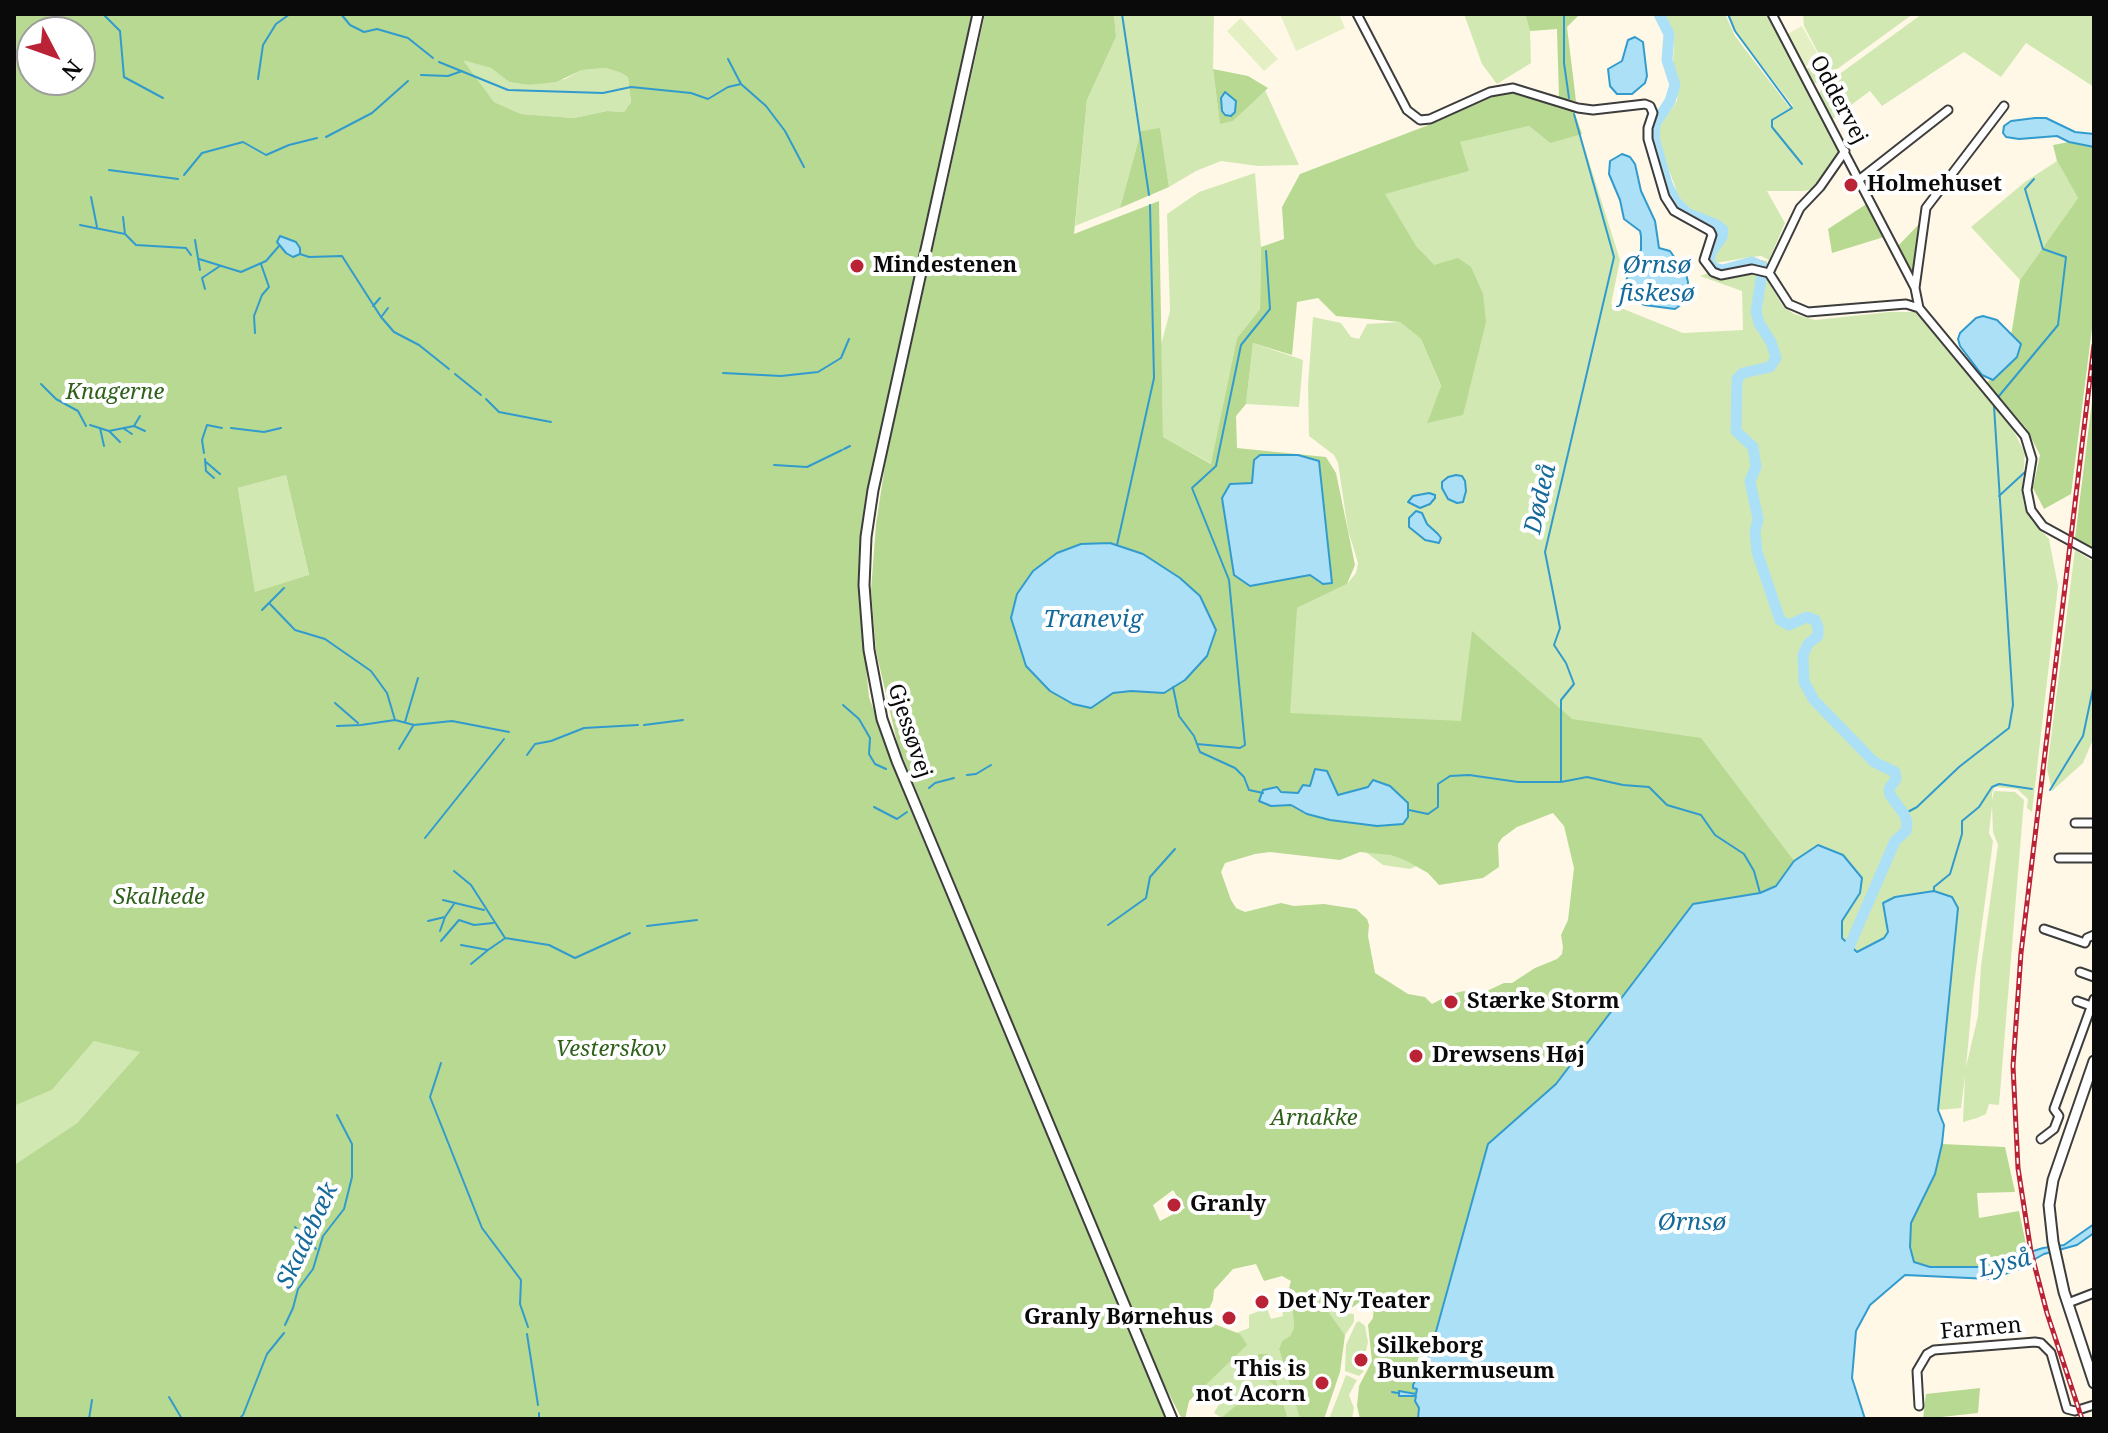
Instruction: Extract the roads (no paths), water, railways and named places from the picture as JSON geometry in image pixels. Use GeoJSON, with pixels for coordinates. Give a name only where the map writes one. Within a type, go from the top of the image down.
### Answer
{"type":"FeatureCollection","features":[{"type":"Feature","properties":{"kind":"street","name":"Gjessøvej"},"geometry":{"type":"LineString","coordinates":[[978,14],[873,490],[866,537],[864,585],[869,650],[882,719],[897,761],[1172,1419]]}},
{"type":"Feature","properties":{"kind":"street"},"geometry":{"type":"LineString","coordinates":[[1357,14],[1407,110],[1420,120],[1430,119],[1490,92],[1513,88],[1593,110],[1645,104],[1650,106],[1653,113],[1648,139],[1665,197],[1674,211],[1706,227],[1712,235],[1704,254],[1706,266],[1713,272],[1721,275],[1758,270],[1769,273],[1789,304],[1808,312],[1906,304],[1919,308]]}},
{"type":"Feature","properties":{"kind":"street","name":"Oddervej"},"geometry":{"type":"LineString","coordinates":[[1772,14],[1915,288]]}},
{"type":"Feature","properties":{"kind":"street"},"geometry":{"type":"LineString","coordinates":[[2004,106],[1926,208],[1915,288],[1919,308],[2025,436],[2032,459],[2027,490],[2031,510],[2043,526],[2094,554]]}},
{"type":"Feature","properties":{"kind":"street"},"geometry":{"type":"LineString","coordinates":[[1860,179],[1948,110]]}},
{"type":"Feature","properties":{"kind":"street"},"geometry":{"type":"LineString","coordinates":[[1769,273],[1800,208],[1820,187],[1845,151]]}},
{"type":"Feature","properties":{"kind":"street"},"geometry":{"type":"LineString","coordinates":[[2075,823],[2094,823]]}},
{"type":"Feature","properties":{"kind":"street"},"geometry":{"type":"LineString","coordinates":[[2059,858],[2094,858]]}},
{"type":"Feature","properties":{"kind":"street"},"geometry":{"type":"LineString","coordinates":[[2044,929],[2085,943],[2087,938],[2094,935]]}},
{"type":"Feature","properties":{"kind":"street"},"geometry":{"type":"LineString","coordinates":[[2080,972],[2094,977]]}},
{"type":"Feature","properties":{"kind":"street"},"geometry":{"type":"LineString","coordinates":[[2041,1139],[2054,1129],[2059,1116],[2054,1109],[2093,1003],[2077,1001]]}},
{"type":"Feature","properties":{"kind":"street"},"geometry":{"type":"LineString","coordinates":[[2074,1058],[2093,1063],[2053,1180],[2049,1205],[2056,1258],[2068,1303],[2089,1350],[2094,1383]]}},
{"type":"Feature","properties":{"kind":"street"},"geometry":{"type":"LineString","coordinates":[[2068,1303],[2094,1293]]}},
{"type":"Feature","properties":{"kind":"street","name":"Farmen"},"geometry":{"type":"LineString","coordinates":[[1919,1406],[1917,1371],[1927,1354],[1934,1350],[2035,1342],[2041,1343],[2051,1353],[2067,1409],[2075,1411],[2094,1405]]}},
{"type":"Feature","properties":{"kind":"water"},"geometry":{"type":"Polygon","coordinates":[[[1635,37],[1643,42],[1645,83],[1632,94],[1617,94],[1610,86],[1608,69],[1622,61],[1628,40],[1635,37]]]}},
{"type":"Feature","properties":{"kind":"water"},"geometry":{"type":"Polygon","coordinates":[[[1225,92],[1236,101],[1235,112],[1231,116],[1222,111],[1221,98],[1225,92]]]}},
{"type":"Feature","properties":{"kind":"water"},"geometry":{"type":"Polygon","coordinates":[[[2046,118],[2075,132],[2094,134],[2094,147],[2057,136],[2019,139],[2006,137],[2003,133],[2004,126],[2011,121],[2046,118]]]}},
{"type":"Feature","properties":{"kind":"water","name":"Ørnsø fiskesø"},"geometry":{"type":"Polygon","coordinates":[[[1622,154],[1630,157],[1635,164],[1641,191],[1655,221],[1659,248],[1670,251],[1686,274],[1687,294],[1675,309],[1644,305],[1625,290],[1628,271],[1641,250],[1641,236],[1640,231],[1624,219],[1609,174],[1610,161],[1622,154]]]}},
{"type":"Feature","properties":{"kind":"water"},"geometry":{"type":"Polygon","coordinates":[[[280,236],[296,242],[300,254],[293,257],[286,253],[277,242],[280,236]]]}},
{"type":"Feature","properties":{"kind":"water"},"geometry":{"type":"Polygon","coordinates":[[[1983,316],[1997,320],[2021,344],[2017,357],[1993,380],[1982,375],[1958,339],[1976,318],[1983,316]]]}},
{"type":"Feature","properties":{"kind":"water"},"geometry":{"type":"Polygon","coordinates":[[[1260,455],[1298,455],[1319,461],[1332,583],[1323,584],[1310,575],[1250,586],[1234,575],[1222,498],[1230,484],[1252,483],[1254,460],[1260,455]]]}},
{"type":"Feature","properties":{"kind":"water"},"geometry":{"type":"Polygon","coordinates":[[[1456,475],[1462,476],[1466,491],[1463,502],[1457,503],[1448,499],[1442,488],[1442,482],[1456,475]]]}},
{"type":"Feature","properties":{"kind":"water"},"geometry":{"type":"Polygon","coordinates":[[[1435,495],[1430,504],[1420,508],[1408,502],[1413,496],[1435,495]]]}},
{"type":"Feature","properties":{"kind":"water"},"geometry":{"type":"Polygon","coordinates":[[[1416,511],[1422,513],[1427,524],[1441,538],[1439,543],[1425,540],[1409,527],[1409,518],[1416,511]]]}},
{"type":"Feature","properties":{"kind":"water","name":"Tranevig"},"geometry":{"type":"Polygon","coordinates":[[[1110,543],[1143,554],[1180,578],[1200,596],[1216,630],[1207,656],[1185,680],[1164,693],[1113,693],[1091,708],[1073,704],[1050,691],[1026,666],[1011,618],[1017,594],[1033,571],[1057,553],[1081,544],[1110,543]]]}},
{"type":"Feature","properties":{"kind":"water"},"geometry":{"type":"Polygon","coordinates":[[[1315,769],[1327,771],[1338,795],[1368,787],[1373,780],[1390,786],[1408,803],[1408,817],[1403,824],[1377,826],[1330,820],[1307,814],[1291,805],[1271,806],[1259,801],[1263,790],[1277,787],[1281,792],[1298,793],[1303,785],[1310,786],[1315,769]]]}},
{"type":"Feature","properties":{"kind":"water","name":"Ørnsø"},"geometry":{"type":"Polygon","coordinates":[[[1818,845],[1843,855],[1862,878],[1860,893],[1842,921],[1842,938],[1857,952],[1884,938],[1888,932],[1883,903],[1895,897],[1934,891],[1952,897],[1958,908],[1938,1110],[1944,1125],[1942,1144],[1935,1174],[1911,1223],[1910,1247],[1914,1262],[1930,1267],[1982,1267],[2043,1248],[2064,1245],[2094,1224],[2094,1233],[2077,1245],[2044,1254],[2026,1267],[1990,1279],[1905,1275],[1870,1305],[1856,1331],[1852,1378],[1865,1419],[1418,1419],[1416,1396],[1399,1396],[1399,1391],[1416,1394],[1417,1389],[1413,1385],[1430,1353],[1488,1144],[1556,1084],[1693,904],[1760,893],[1776,886],[1794,861],[1818,845]]]}},
{"type":"Feature","properties":{"kind":"waterway"},"geometry":{"type":"LineString","coordinates":[[103,14],[120,31],[124,77],[163,98]]}},
{"type":"Feature","properties":{"kind":"waterway"},"geometry":{"type":"LineString","coordinates":[[258,79],[263,45],[276,24],[290,14]]}},
{"type":"Feature","properties":{"kind":"waterway"},"geometry":{"type":"LineString","coordinates":[[341,14],[350,25],[364,32],[377,29],[408,38],[433,58]]}},
{"type":"Feature","properties":{"kind":"waterway"},"geometry":{"type":"LineString","coordinates":[[1122,14],[1149,195]]}},
{"type":"Feature","properties":{"kind":"waterway","name":"Dødeå"},"geometry":{"type":"LineString","coordinates":[[1564,14],[1564,63],[1569,98]]}},
{"type":"Feature","properties":{"kind":"waterway"},"geometry":{"type":"LineString","coordinates":[[1659,14],[1669,34],[1667,60],[1675,85],[1670,101],[1655,124],[1654,138],[1667,184],[1675,201],[1687,213],[1723,230],[1722,237],[1711,252],[1709,262],[1714,268],[1723,270],[1752,262],[1763,267],[1756,311],[1776,358],[1770,367],[1743,373],[1737,379],[1736,431],[1753,447],[1756,467],[1750,481],[1758,519],[1755,532],[1757,552],[1780,620],[1789,625],[1807,617],[1815,620],[1818,627],[1818,636],[1808,644],[1803,655],[1804,682],[1814,700],[1874,762],[1895,772],[1896,779],[1889,789],[1890,795],[1907,822],[1906,831],[1895,841],[1849,947]]}},
{"type":"Feature","properties":{"kind":"waterway"},"geometry":{"type":"LineString","coordinates":[[1728,14],[1735,31],[1792,108],[1772,120],[1772,127],[1802,164]]}},
{"type":"Feature","properties":{"kind":"waterway"},"geometry":{"type":"LineString","coordinates":[[728,59],[741,84],[766,106],[785,131],[804,167]]}},
{"type":"Feature","properties":{"kind":"waterway"},"geometry":{"type":"LineString","coordinates":[[439,62],[508,90],[603,93],[631,87],[691,93],[708,99],[728,87],[741,84]]}},
{"type":"Feature","properties":{"kind":"waterway"},"geometry":{"type":"LineString","coordinates":[[421,75],[448,76],[462,71]]}},
{"type":"Feature","properties":{"kind":"waterway"},"geometry":{"type":"LineString","coordinates":[[326,137],[372,113],[408,81]]}},
{"type":"Feature","properties":{"kind":"waterway","name":"Dødeå"},"geometry":{"type":"LineString","coordinates":[[1574,114],[1614,257],[1545,552],[1560,628],[1554,645],[1566,663],[1574,684],[1561,700],[1561,782],[1587,777],[1649,787],[1667,805],[1701,815],[1715,835],[1744,854],[1754,871],[1760,893]]}},
{"type":"Feature","properties":{"kind":"waterway"},"geometry":{"type":"LineString","coordinates":[[184,175],[202,153],[243,142],[266,155],[317,138]]}},
{"type":"Feature","properties":{"kind":"waterway"},"geometry":{"type":"LineString","coordinates":[[109,170],[178,179]]}},
{"type":"Feature","properties":{"kind":"waterway"},"geometry":{"type":"LineString","coordinates":[[1999,396],[2058,325],[2066,257],[2043,249],[2025,189],[2034,179]]}},
{"type":"Feature","properties":{"kind":"waterway"},"geometry":{"type":"LineString","coordinates":[[91,197],[97,227]]}},
{"type":"Feature","properties":{"kind":"waterway"},"geometry":{"type":"LineString","coordinates":[[1117,545],[1154,378],[1150,205]]}},
{"type":"Feature","properties":{"kind":"waterway"},"geometry":{"type":"LineString","coordinates":[[123,217],[125,234]]}},
{"type":"Feature","properties":{"kind":"waterway"},"geometry":{"type":"LineString","coordinates":[[80,225],[125,234],[136,245],[186,248],[191,255]]}},
{"type":"Feature","properties":{"kind":"waterway"},"geometry":{"type":"LineString","coordinates":[[195,240],[200,270]]}},
{"type":"Feature","properties":{"kind":"waterway"},"geometry":{"type":"LineString","coordinates":[[199,259],[241,272],[266,261],[279,246]]}},
{"type":"Feature","properties":{"kind":"waterway"},"geometry":{"type":"LineString","coordinates":[[1197,744],[1240,748],[1245,745],[1229,580],[1192,488],[1216,466],[1241,345],[1270,309],[1266,251]]}},
{"type":"Feature","properties":{"kind":"waterway"},"geometry":{"type":"LineString","coordinates":[[300,254],[309,257],[342,256],[394,332],[419,345],[449,369]]}},
{"type":"Feature","properties":{"kind":"waterway"},"geometry":{"type":"LineString","coordinates":[[255,333],[254,316],[262,295],[269,287],[261,264]]}},
{"type":"Feature","properties":{"kind":"waterway"},"geometry":{"type":"LineString","coordinates":[[205,289],[202,278],[220,266]]}},
{"type":"Feature","properties":{"kind":"waterway"},"geometry":{"type":"LineString","coordinates":[[373,306],[380,298]]}},
{"type":"Feature","properties":{"kind":"waterway"},"geometry":{"type":"LineString","coordinates":[[382,316],[388,308]]}},
{"type":"Feature","properties":{"kind":"waterway"},"geometry":{"type":"LineString","coordinates":[[723,373],[781,376],[818,372],[841,358],[849,339]]}},
{"type":"Feature","properties":{"kind":"waterway"},"geometry":{"type":"LineString","coordinates":[[455,374],[481,395]]}},
{"type":"Feature","properties":{"kind":"waterway"},"geometry":{"type":"LineString","coordinates":[[41,384],[56,399],[78,411],[86,426]]}},
{"type":"Feature","properties":{"kind":"waterway"},"geometry":{"type":"LineString","coordinates":[[486,399],[499,412],[551,422]]}},
{"type":"Feature","properties":{"kind":"waterway"},"geometry":{"type":"LineString","coordinates":[[1904,814],[1917,807],[1959,767],[2009,728],[2013,705],[1994,406]]}},
{"type":"Feature","properties":{"kind":"waterway"},"geometry":{"type":"LineString","coordinates":[[134,426],[140,416]]}},
{"type":"Feature","properties":{"kind":"waterway"},"geometry":{"type":"LineString","coordinates":[[90,425],[109,431],[134,426],[145,431]]}},
{"type":"Feature","properties":{"kind":"waterway"},"geometry":{"type":"LineString","coordinates":[[204,453],[202,440],[207,425],[222,428]]}},
{"type":"Feature","properties":{"kind":"waterway"},"geometry":{"type":"LineString","coordinates":[[100,428],[104,446]]}},
{"type":"Feature","properties":{"kind":"waterway"},"geometry":{"type":"LineString","coordinates":[[123,428],[132,434]]}},
{"type":"Feature","properties":{"kind":"waterway"},"geometry":{"type":"LineString","coordinates":[[231,428],[264,432],[281,428]]}},
{"type":"Feature","properties":{"kind":"waterway"},"geometry":{"type":"LineString","coordinates":[[109,431],[120,442]]}},
{"type":"Feature","properties":{"kind":"waterway"},"geometry":{"type":"LineString","coordinates":[[844,449],[850,446]]}},
{"type":"Feature","properties":{"kind":"waterway"},"geometry":{"type":"LineString","coordinates":[[774,465],[807,467],[842,450]]}},
{"type":"Feature","properties":{"kind":"waterway"},"geometry":{"type":"LineString","coordinates":[[205,459],[206,471],[214,478]]}},
{"type":"Feature","properties":{"kind":"waterway"},"geometry":{"type":"LineString","coordinates":[[206,462],[220,474]]}},
{"type":"Feature","properties":{"kind":"waterway"},"geometry":{"type":"LineString","coordinates":[[1999,496],[2025,472]]}},
{"type":"Feature","properties":{"kind":"waterway"},"geometry":{"type":"LineString","coordinates":[[262,610],[284,588]]}},
{"type":"Feature","properties":{"kind":"waterway"},"geometry":{"type":"LineString","coordinates":[[269,603],[295,630],[325,639],[371,671],[387,693],[395,720]]}},
{"type":"Feature","properties":{"kind":"waterway"},"geometry":{"type":"LineString","coordinates":[[405,722],[418,678]]}},
{"type":"Feature","properties":{"kind":"waterway"},"geometry":{"type":"LineString","coordinates":[[2050,790],[2083,736],[2094,684]]}},
{"type":"Feature","properties":{"kind":"waterway"},"geometry":{"type":"LineString","coordinates":[[1173,687],[1179,716],[1194,736],[1200,752],[1235,768],[1244,777],[1249,790],[1263,793]]}},
{"type":"Feature","properties":{"kind":"waterway"},"geometry":{"type":"LineString","coordinates":[[335,703],[358,723]]}},
{"type":"Feature","properties":{"kind":"waterway"},"geometry":{"type":"LineString","coordinates":[[843,705],[859,719],[870,738],[869,754],[875,764],[886,769]]}},
{"type":"Feature","properties":{"kind":"waterway"},"geometry":{"type":"LineString","coordinates":[[337,726],[395,720],[414,725],[452,721],[509,732]]}},
{"type":"Feature","properties":{"kind":"waterway"},"geometry":{"type":"LineString","coordinates":[[644,725],[683,720]]}},
{"type":"Feature","properties":{"kind":"waterway"},"geometry":{"type":"LineString","coordinates":[[527,755],[535,744],[584,728],[638,725]]}},
{"type":"Feature","properties":{"kind":"waterway"},"geometry":{"type":"LineString","coordinates":[[399,749],[413,726]]}},
{"type":"Feature","properties":{"kind":"waterway"},"geometry":{"type":"LineString","coordinates":[[425,838],[504,739]]}},
{"type":"Feature","properties":{"kind":"waterway"},"geometry":{"type":"LineString","coordinates":[[967,775],[976,774],[991,765]]}},
{"type":"Feature","properties":{"kind":"waterway"},"geometry":{"type":"LineString","coordinates":[[1409,810],[1428,814],[1438,807],[1438,784],[1450,776],[1561,782]]}},
{"type":"Feature","properties":{"kind":"waterway"},"geometry":{"type":"LineString","coordinates":[[929,788],[935,783],[954,778]]}},
{"type":"Feature","properties":{"kind":"waterway"},"geometry":{"type":"LineString","coordinates":[[1934,891],[1934,887],[1950,874],[1962,834],[1962,821],[1979,807],[1992,787],[1999,784],[2032,789]]}},
{"type":"Feature","properties":{"kind":"waterway"},"geometry":{"type":"LineString","coordinates":[[874,807],[897,819],[907,812]]}},
{"type":"Feature","properties":{"kind":"waterway"},"geometry":{"type":"LineString","coordinates":[[1108,925],[1146,898],[1150,877],[1175,849]]}},
{"type":"Feature","properties":{"kind":"waterway"},"geometry":{"type":"LineString","coordinates":[[454,871],[471,885],[505,938],[549,945],[575,958],[630,933]]}},
{"type":"Feature","properties":{"kind":"waterway"},"geometry":{"type":"LineString","coordinates":[[443,900],[484,910]]}},
{"type":"Feature","properties":{"kind":"waterway"},"geometry":{"type":"LineString","coordinates":[[440,931],[454,904]]}},
{"type":"Feature","properties":{"kind":"waterway"},"geometry":{"type":"LineString","coordinates":[[428,921],[445,917]]}},
{"type":"Feature","properties":{"kind":"waterway"},"geometry":{"type":"LineString","coordinates":[[441,941],[459,920],[474,925],[493,923]]}},
{"type":"Feature","properties":{"kind":"waterway"},"geometry":{"type":"LineString","coordinates":[[647,926],[697,920]]}},
{"type":"Feature","properties":{"kind":"waterway"},"geometry":{"type":"LineString","coordinates":[[461,945],[488,950],[504,939]]}},
{"type":"Feature","properties":{"kind":"waterway"},"geometry":{"type":"LineString","coordinates":[[471,964],[488,950]]}},
{"type":"Feature","properties":{"kind":"waterway"},"geometry":{"type":"LineString","coordinates":[[441,1063],[430,1097],[482,1228],[521,1280],[520,1304],[528,1327]]}},
{"type":"Feature","properties":{"kind":"waterway","name":"Skadebæk"},"geometry":{"type":"LineString","coordinates":[[285,1325],[298,1289],[313,1269],[323,1236],[344,1209],[352,1177],[352,1144],[337,1115]]}},
{"type":"Feature","properties":{"kind":"waterway"},"geometry":{"type":"LineString","coordinates":[[295,1227],[316,1249]]}},
{"type":"Feature","properties":{"kind":"waterway","name":"Skadebæk"},"geometry":{"type":"LineString","coordinates":[[239,1419],[267,1354],[284,1333]]}},
{"type":"Feature","properties":{"kind":"waterway"},"geometry":{"type":"LineString","coordinates":[[527,1334],[538,1405]]}},
{"type":"Feature","properties":{"kind":"waterway"},"geometry":{"type":"LineString","coordinates":[[1392,1392],[1398,1393]]}},
{"type":"Feature","properties":{"kind":"waterway"},"geometry":{"type":"LineString","coordinates":[[169,1397],[182,1419]]}},
{"type":"Feature","properties":{"kind":"waterway"},"geometry":{"type":"LineString","coordinates":[[89,1419],[92,1400]]}},
{"type":"Feature","properties":{"kind":"waterway"},"geometry":{"type":"LineString","coordinates":[[539,1413],[539,1419]]}},
{"type":"Feature","properties":{"kind":"railway"},"geometry":{"type":"LineString","coordinates":[[2082,1419],[2047,1313],[2031,1252],[2018,1168],[2013,1066],[2021,953],[2094,345]]}},
{"type":"Feature","properties":{"kind":"place","name":"Holmehuset"},"geometry":{"type":"Point","coordinates":[1851,185]}},
{"type":"Feature","properties":{"kind":"place","name":"Mindestenen"},"geometry":{"type":"Point","coordinates":[857,266]}},
{"type":"Feature","properties":{"kind":"place","name":"Stærke Storm"},"geometry":{"type":"Point","coordinates":[1451,1002]}},
{"type":"Feature","properties":{"kind":"place","name":"Drewsens Høj"},"geometry":{"type":"Point","coordinates":[1416,1056]}},
{"type":"Feature","properties":{"kind":"place","name":"Granly"},"geometry":{"type":"Point","coordinates":[1174,1205]}},
{"type":"Feature","properties":{"kind":"place","name":"Det Ny Teater"},"geometry":{"type":"Point","coordinates":[1262,1302]}},
{"type":"Feature","properties":{"kind":"place","name":"Granly Børnehus"},"geometry":{"type":"Point","coordinates":[1229,1318]}},
{"type":"Feature","properties":{"kind":"place","name":"Silkeborg Bunkermuseum"},"geometry":{"type":"Point","coordinates":[1361,1360]}},
{"type":"Feature","properties":{"kind":"place","name":"This is not Acorn"},"geometry":{"type":"Point","coordinates":[1322,1383]}},
{"type":"Feature","properties":{"kind":"park label","name":"Knagerne"},"geometry":{"type":"Point","coordinates":[115,393]}},
{"type":"Feature","properties":{"kind":"park label","name":"Skalhede"},"geometry":{"type":"Point","coordinates":[159,898]}},
{"type":"Feature","properties":{"kind":"park label","name":"Vesterskov"},"geometry":{"type":"Point","coordinates":[611,1050]}},
{"type":"Feature","properties":{"kind":"park label","name":"Arnakke"},"geometry":{"type":"Point","coordinates":[1314,1119]}},
{"type":"Feature","properties":{"kind":"water label","name":"Lyså"},"geometry":{"type":"Point","coordinates":[2005,1264]}}]}
